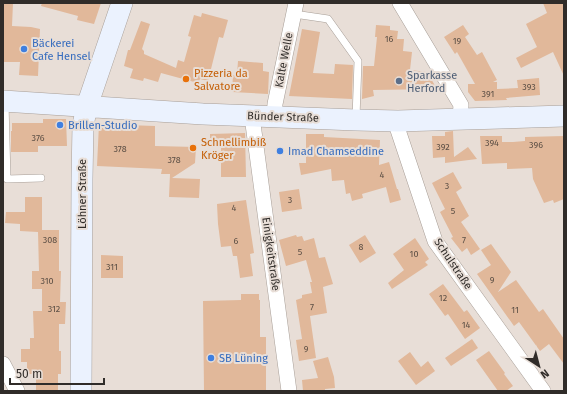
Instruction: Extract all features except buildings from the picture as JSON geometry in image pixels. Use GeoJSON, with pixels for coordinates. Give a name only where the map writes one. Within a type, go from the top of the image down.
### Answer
{"type":"FeatureCollection","features":[{"type":"Feature","properties":{"kind":"main road","name":"Löhner Straße"},"geometry":{"type":"LineString","coordinates":[[81,391],[83,129],[87,106],[122,3]]}},
{"type":"Feature","properties":{"kind":"main road","name":"Bünder Straße"},"geometry":{"type":"LineString","coordinates":[[4,101],[253,116],[356,120],[398,121],[564,116]]}},
{"type":"Feature","properties":{"kind":"street"},"geometry":{"type":"LineString","coordinates":[[400,3],[461,105],[460,119]]}},
{"type":"Feature","properties":{"kind":"street","name":"Kalte Welle"},"geometry":{"type":"LineString","coordinates":[[274,117],[275,104],[294,9]]}},
{"type":"Feature","properties":{"kind":"street","name":"Einigkeitstraße"},"geometry":{"type":"LineString","coordinates":[[253,116],[290,391]]}},
{"type":"Feature","properties":{"kind":"street","name":"Schulstraße"},"geometry":{"type":"LineString","coordinates":[[398,121],[398,130],[435,241],[543,391]]}},
{"type":"Feature","properties":{"kind":"street"},"geometry":{"type":"LineString","coordinates":[[3,364],[17,391]]}},
{"type":"Feature","properties":{"kind":"lane"},"geometry":{"type":"LineString","coordinates":[[294,9],[328,19],[358,61],[356,120]]}},
{"type":"Feature","properties":{"kind":"lane"},"geometry":{"type":"LineString","coordinates":[[4,101],[6,179],[41,178]]}},
{"type":"Feature","properties":{"kind":"place","name":"Bäckerei Cafe Hensel"},"geometry":{"type":"Point","coordinates":[24,49]}},
{"type":"Feature","properties":{"kind":"place","name":"Pizzeria da Salvatore"},"geometry":{"type":"Point","coordinates":[186,79]}},
{"type":"Feature","properties":{"kind":"place","name":"Sparkasse Herford"},"geometry":{"type":"Point","coordinates":[399,81]}},
{"type":"Feature","properties":{"kind":"place","name":"Brillen-Studio"},"geometry":{"type":"Point","coordinates":[60,125]}},
{"type":"Feature","properties":{"kind":"place","name":"Schnellimbiß Kröger"},"geometry":{"type":"Point","coordinates":[193,148]}},
{"type":"Feature","properties":{"kind":"place","name":"Imad Chamseddine"},"geometry":{"type":"Point","coordinates":[280,151]}},
{"type":"Feature","properties":{"kind":"place","name":"SB Lüning"},"geometry":{"type":"Point","coordinates":[211,358]}}]}
